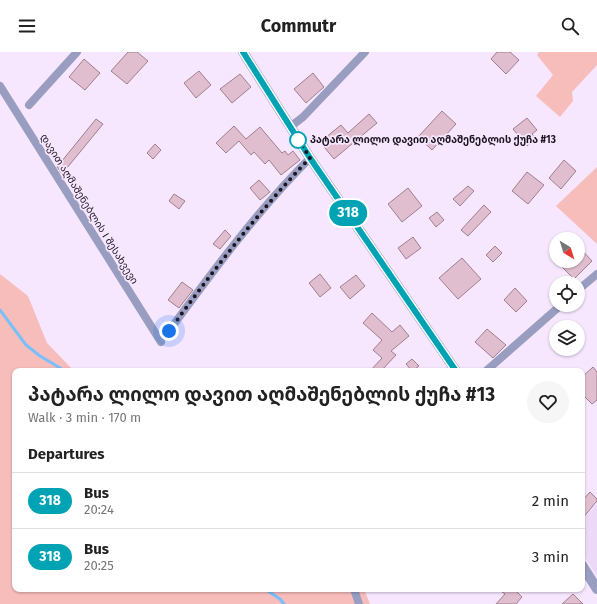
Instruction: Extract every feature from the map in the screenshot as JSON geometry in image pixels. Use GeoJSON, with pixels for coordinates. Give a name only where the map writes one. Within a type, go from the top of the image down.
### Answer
{"type":"FeatureCollection","features":[{"type":"Feature","properties":{"kind":"street"},"geometry":{"type":"LineString","coordinates":[[29,105],[77,52]]}},
{"type":"Feature","properties":{"kind":"street"},"geometry":{"type":"LineString","coordinates":[[242,52],[310,158],[454,368]]}},
{"type":"Feature","properties":{"kind":"street"},"geometry":{"type":"LineString","coordinates":[[290,127],[304,117],[365,52]]}},
{"type":"Feature","properties":{"kind":"street","name":"დავით აღმაშენებლის I შესახვევი"},"geometry":{"type":"LineString","coordinates":[[0,86],[161,342]]}},
{"type":"Feature","properties":{"kind":"street"},"geometry":{"type":"LineString","coordinates":[[169,331],[220,260],[283,185],[310,158]]}},
{"type":"Feature","properties":{"kind":"street"},"geometry":{"type":"LineString","coordinates":[[585,284],[597,274]]}},
{"type":"Feature","properties":{"kind":"street"},"geometry":{"type":"LineString","coordinates":[[489,368],[553,312]]}},
{"type":"Feature","properties":{"kind":"street"},"geometry":{"type":"LineString","coordinates":[[585,570],[597,589]]}},
{"type":"Feature","properties":{"kind":"street"},"geometry":{"type":"LineString","coordinates":[[355,592],[359,604]]}},
{"type":"Feature","properties":{"kind":"shaded area"},"geometry":{"type":"Polygon","coordinates":[[[539,52],[597,52],[597,65],[572,92],[573,101],[560,117],[536,96],[553,75],[537,55],[539,52]]]}},
{"type":"Feature","properties":{"kind":"shaded area"},"geometry":{"type":"Polygon","coordinates":[[[597,167],[597,244],[556,206],[597,167]]]}},
{"type":"Feature","properties":{"kind":"shaded area"},"geometry":{"type":"Polygon","coordinates":[[[0,274],[28,296],[47,343],[71,368],[12,368],[12,592],[365,592],[370,604],[0,604],[0,274]]]}},
{"type":"Feature","properties":{"kind":"shaded area"},"geometry":{"type":"Polygon","coordinates":[[[597,504],[597,576],[585,558],[585,517],[597,504]]]}},
{"type":"Feature","properties":{"kind":"building"},"geometry":{"type":"Polygon","coordinates":[[[128,52],[137,52],[148,61],[127,84],[111,71],[128,52]]]}},
{"type":"Feature","properties":{"kind":"building"},"geometry":{"type":"Polygon","coordinates":[[[497,52],[510,52],[519,60],[506,74],[491,59],[497,52]]]}},
{"type":"Feature","properties":{"kind":"building"},"geometry":{"type":"Polygon","coordinates":[[[84,59],[100,73],[85,90],[69,77],[84,59]]]}},
{"type":"Feature","properties":{"kind":"building"},"geometry":{"type":"Polygon","coordinates":[[[199,71],[211,85],[196,98],[184,83],[199,71]]]}},
{"type":"Feature","properties":{"kind":"building"},"geometry":{"type":"Polygon","coordinates":[[[313,73],[324,87],[306,103],[294,89],[313,73]]]}},
{"type":"Feature","properties":{"kind":"building"},"geometry":{"type":"Polygon","coordinates":[[[240,74],[251,87],[232,103],[220,89],[240,74]]]}},
{"type":"Feature","properties":{"kind":"building"},"geometry":{"type":"Polygon","coordinates":[[[442,111],[456,124],[432,150],[418,137],[442,111]]]}},
{"type":"Feature","properties":{"kind":"building"},"geometry":{"type":"Polygon","coordinates":[[[369,114],[377,123],[334,159],[320,142],[341,125],[348,133],[369,114]]]}},
{"type":"Feature","properties":{"kind":"building"},"geometry":{"type":"Polygon","coordinates":[[[527,118],[537,130],[532,134],[536,138],[527,146],[513,129],[527,118]]]}},
{"type":"Feature","properties":{"kind":"building"},"geometry":{"type":"Polygon","coordinates":[[[96,119],[103,124],[62,174],[57,167],[96,119]]]}},
{"type":"Feature","properties":{"kind":"building"},"geometry":{"type":"Polygon","coordinates":[[[234,126],[246,139],[260,127],[282,153],[285,151],[288,155],[293,151],[300,160],[281,175],[269,160],[265,164],[254,152],[251,155],[239,141],[226,153],[216,143],[234,126]]]}},
{"type":"Feature","properties":{"kind":"building"},"geometry":{"type":"Polygon","coordinates":[[[155,144],[161,150],[153,159],[147,153],[155,144]]]}},
{"type":"Feature","properties":{"kind":"building"},"geometry":{"type":"Polygon","coordinates":[[[564,160],[576,171],[561,189],[549,178],[564,160]]]}},
{"type":"Feature","properties":{"kind":"building"},"geometry":{"type":"Polygon","coordinates":[[[527,172],[544,185],[528,204],[512,191],[527,172]]]}},
{"type":"Feature","properties":{"kind":"building"},"geometry":{"type":"Polygon","coordinates":[[[259,180],[270,192],[260,200],[250,188],[259,180]]]}},
{"type":"Feature","properties":{"kind":"building"},"geometry":{"type":"Polygon","coordinates":[[[468,186],[474,191],[460,206],[453,199],[468,186]]]}},
{"type":"Feature","properties":{"kind":"building"},"geometry":{"type":"Polygon","coordinates":[[[408,188],[422,206],[402,222],[388,204],[408,188]]]}},
{"type":"Feature","properties":{"kind":"building"},"geometry":{"type":"Polygon","coordinates":[[[174,194],[185,201],[179,209],[169,201],[174,194]]]}},
{"type":"Feature","properties":{"kind":"building"},"geometry":{"type":"Polygon","coordinates":[[[484,205],[491,212],[468,236],[461,230],[484,205]]]}},
{"type":"Feature","properties":{"kind":"building"},"geometry":{"type":"Polygon","coordinates":[[[437,212],[444,220],[436,227],[429,218],[437,212]]]}},
{"type":"Feature","properties":{"kind":"building"},"geometry":{"type":"Polygon","coordinates":[[[225,230],[231,236],[220,249],[213,244],[225,230]]]}},
{"type":"Feature","properties":{"kind":"building"},"geometry":{"type":"Polygon","coordinates":[[[413,237],[421,248],[406,259],[398,248],[413,237]]]}},
{"type":"Feature","properties":{"kind":"building"},"geometry":{"type":"Polygon","coordinates":[[[495,246],[502,253],[493,262],[486,255],[495,246]]]}},
{"type":"Feature","properties":{"kind":"building"},"geometry":{"type":"Polygon","coordinates":[[[585,254],[592,261],[585,268],[585,254]]]}},
{"type":"Feature","properties":{"kind":"building"},"geometry":{"type":"Polygon","coordinates":[[[462,258],[481,279],[458,299],[439,278],[462,258]]]}},
{"type":"Feature","properties":{"kind":"building"},"geometry":{"type":"Polygon","coordinates":[[[563,268],[585,268],[577,276],[571,276],[563,268]]]}},
{"type":"Feature","properties":{"kind":"building"},"geometry":{"type":"Polygon","coordinates":[[[320,274],[331,288],[320,297],[309,283],[320,274]]]}},
{"type":"Feature","properties":{"kind":"building"},"geometry":{"type":"Polygon","coordinates":[[[356,275],[365,286],[350,299],[340,287],[356,275]]]}},
{"type":"Feature","properties":{"kind":"building"},"geometry":{"type":"Polygon","coordinates":[[[182,282],[193,290],[179,308],[168,300],[182,282]]]}},
{"type":"Feature","properties":{"kind":"building"},"geometry":{"type":"Polygon","coordinates":[[[515,288],[527,301],[516,312],[504,300],[515,288]]]}},
{"type":"Feature","properties":{"kind":"building"},"geometry":{"type":"Polygon","coordinates":[[[372,313],[392,332],[400,325],[409,336],[391,351],[396,355],[384,368],[373,368],[382,358],[373,350],[382,340],[363,323],[372,313]]]}},
{"type":"Feature","properties":{"kind":"building"},"geometry":{"type":"Polygon","coordinates":[[[487,329],[506,345],[493,358],[475,342],[487,329]]]}},
{"type":"Feature","properties":{"kind":"building"},"geometry":{"type":"Polygon","coordinates":[[[412,359],[419,366],[416,368],[409,368],[406,364],[412,359]]]}},
{"type":"Feature","properties":{"kind":"building"},"geometry":{"type":"Polygon","coordinates":[[[593,367],[597,372],[597,400],[592,404],[585,397],[585,374],[593,367]]]}},
{"type":"Feature","properties":{"kind":"building"},"geometry":{"type":"Polygon","coordinates":[[[590,492],[597,499],[597,501],[585,515],[585,498],[590,492]]]}},
{"type":"Feature","properties":{"kind":"building"},"geometry":{"type":"Polygon","coordinates":[[[502,592],[517,592],[522,597],[516,604],[496,604],[505,594],[502,592]]]}},
{"type":"Feature","properties":{"kind":"building"},"geometry":{"type":"Polygon","coordinates":[[[573,594],[583,604],[562,604],[573,594]]]}},
{"type":"Feature","properties":{"kind":"waterway"},"geometry":{"type":"LineString","coordinates":[[0,310],[26,345],[40,356],[60,368]]}},
{"type":"Feature","properties":{"kind":"waterway"},"geometry":{"type":"LineString","coordinates":[[270,592],[280,599],[284,604]]}},
{"type":"Feature","properties":{"kind":"bus line","name":"318"},"geometry":{"type":"LineString","coordinates":[[243,52],[310,158],[454,368]]}},
{"type":"Feature","properties":{"kind":"place","name":"პატარა ლილო დავით აღმაშენებლის ქუჩა #13"},"geometry":{"type":"Point","coordinates":[298,140]}},
{"type":"Feature","properties":{"kind":"route"},"geometry":{"type":"LineString","coordinates":[[169,331],[220,260],[283,185],[310,158],[297,137],[298,140]]}}]}
